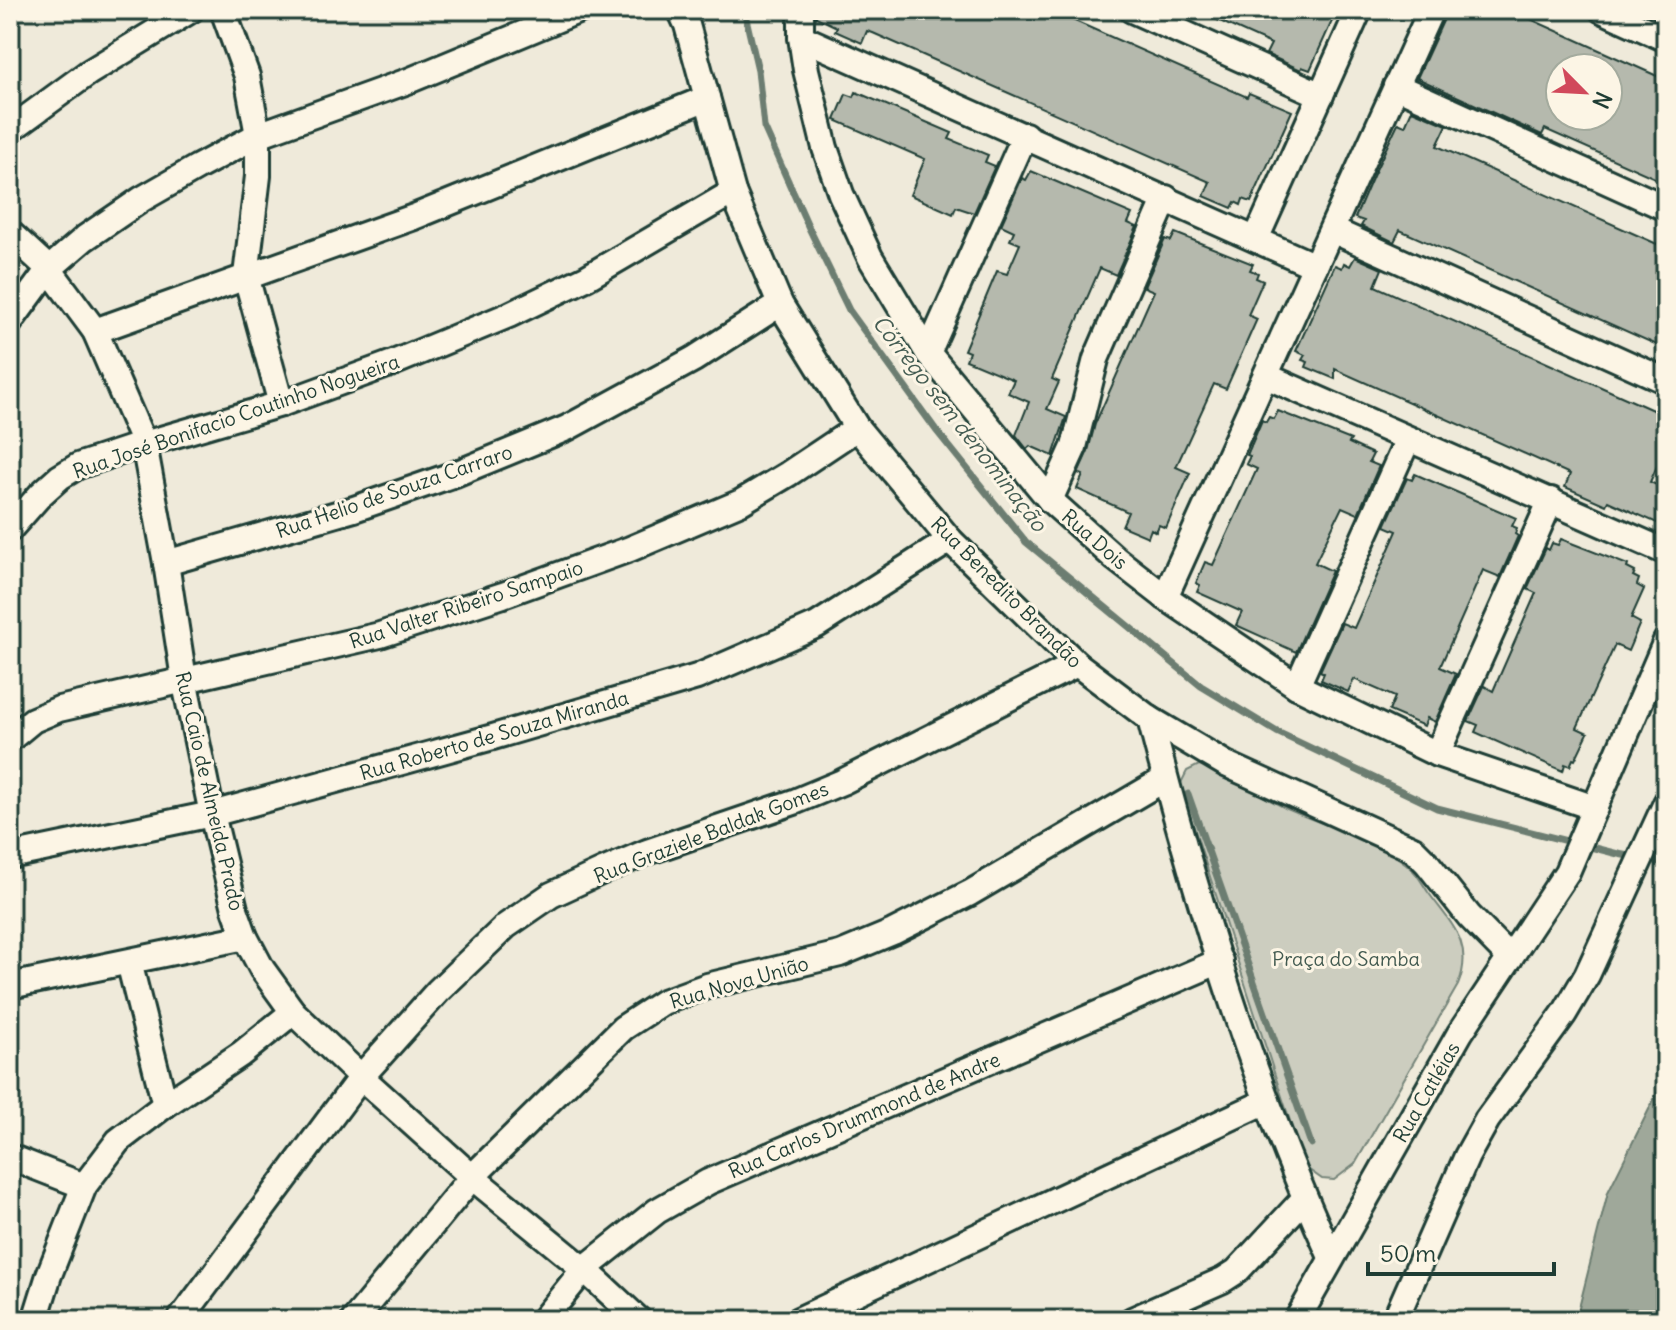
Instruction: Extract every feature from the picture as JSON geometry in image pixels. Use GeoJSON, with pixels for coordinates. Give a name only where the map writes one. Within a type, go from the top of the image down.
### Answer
{"type":"FeatureCollection","features":[{"type":"Feature","properties":{"kind":"street"},"geometry":{"type":"LineString","coordinates":[[10,130],[88,73],[191,10]]}},
{"type":"Feature","properties":{"kind":"street"},"geometry":{"type":"LineString","coordinates":[[223,10],[247,76],[258,135],[258,176],[246,276],[281,404]]}},
{"type":"Feature","properties":{"kind":"street"},"geometry":{"type":"LineString","coordinates":[[10,322],[49,269],[85,238],[142,199],[258,135],[408,81],[580,10]]}},
{"type":"Feature","properties":{"kind":"street","name":"Rua Benedito Brandão"},"geometry":{"type":"LineString","coordinates":[[680,10],[687,25],[733,192],[780,304],[857,428],[950,540],[1077,664],[1150,719],[1226,764],[1413,849],[1469,916],[1510,958]]}},
{"type":"Feature","properties":{"kind":"street","name":"Rua Dois"},"geometry":{"type":"LineString","coordinates":[[800,10],[801,37],[813,100],[841,194],[870,257],[928,353],[1050,500],[1116,559],[1165,597],[1297,686],[1437,754],[1592,816]]}},
{"type":"Feature","properties":{"kind":"street"},"geometry":{"type":"LineString","coordinates":[[1132,10],[1321,95]]}},
{"type":"Feature","properties":{"kind":"street"},"geometry":{"type":"LineString","coordinates":[[1256,239],[1359,10]]}},
{"type":"Feature","properties":{"kind":"street"},"geometry":{"type":"LineString","coordinates":[[1165,597],[1431,10]]}},
{"type":"Feature","properties":{"kind":"street"},"geometry":{"type":"LineString","coordinates":[[1602,10],[1666,39]]}},
{"type":"Feature","properties":{"kind":"street"},"geometry":{"type":"LineString","coordinates":[[801,37],[1315,266]]}},
{"type":"Feature","properties":{"kind":"street"},"geometry":{"type":"LineString","coordinates":[[1396,86],[1666,208]]}},
{"type":"Feature","properties":{"kind":"street"},"geometry":{"type":"LineString","coordinates":[[95,331],[414,217],[707,98]]}},
{"type":"Feature","properties":{"kind":"street"},"geometry":{"type":"LineString","coordinates":[[928,353],[1025,135]]}},
{"type":"Feature","properties":{"kind":"street","name":"Rua José Bonifacio Coutinho Nogueira"},"geometry":{"type":"LineString","coordinates":[[10,529],[41,494],[78,466],[281,404],[393,363],[509,315],[586,278],[733,192]]}},
{"type":"Feature","properties":{"kind":"street"},"geometry":{"type":"LineString","coordinates":[[1050,500],[1074,447],[1096,359],[1166,198]]}},
{"type":"Feature","properties":{"kind":"street"},"geometry":{"type":"LineString","coordinates":[[1332,230],[1666,381]]}},
{"type":"Feature","properties":{"kind":"street","name":"Rua Caio de Almeida Prado"},"geometry":{"type":"LineString","coordinates":[[10,233],[49,269],[95,331],[144,444],[184,679],[212,814],[235,909],[262,969],[293,1012],[361,1077],[639,1320]]}},
{"type":"Feature","properties":{"kind":"street","name":"Rua Helio de Souza Carraro"},"geometry":{"type":"LineString","coordinates":[[166,563],[354,509],[455,474],[567,428],[694,359],[780,304]]}},
{"type":"Feature","properties":{"kind":"street"},"geometry":{"type":"LineString","coordinates":[[1266,376],[1666,552]]}},
{"type":"Feature","properties":{"kind":"street","name":"Rua Valter Ribeiro Sampaio"},"geometry":{"type":"LineString","coordinates":[[10,739],[33,720],[59,709],[380,635],[630,549],[741,502],[857,428]]}},
{"type":"Feature","properties":{"kind":"street"},"geometry":{"type":"LineString","coordinates":[[1297,686],[1408,439]]}},
{"type":"Feature","properties":{"kind":"street"},"geometry":{"type":"LineString","coordinates":[[1437,754],[1551,500]]}},
{"type":"Feature","properties":{"kind":"street","name":"Rua Roberto de Souza Miranda"},"geometry":{"type":"LineString","coordinates":[[10,856],[212,814],[697,677],[817,625],[950,540]]}},
{"type":"Feature","properties":{"kind":"street","name":"Rua Catléias"},"geometry":{"type":"LineString","coordinates":[[1297,1320],[1452,1046],[1567,872],[1666,641]]}},
{"type":"Feature","properties":{"kind":"street","name":"Rua Graziele Baldak Gomes"},"geometry":{"type":"LineString","coordinates":[[180,1320],[361,1077],[438,991],[506,926],[551,895],[647,852],[794,802],[842,782],[1077,664]]}},
{"type":"Feature","properties":{"kind":"street"},"geometry":{"type":"LineString","coordinates":[[1150,719],[1220,961],[1267,1101],[1304,1199],[1331,1257]]}},
{"type":"Feature","properties":{"kind":"street","name":"Rua Nova União"},"geometry":{"type":"LineString","coordinates":[[354,1320],[472,1177],[623,1028],[663,1002],[707,986],[840,954],[893,932],[970,893],[1165,779]]}},
{"type":"Feature","properties":{"kind":"street"},"geometry":{"type":"LineString","coordinates":[[1395,1320],[1467,1156],[1487,1120],[1564,1014],[1587,975],[1666,803]]}},
{"type":"Feature","properties":{"kind":"street"},"geometry":{"type":"LineString","coordinates":[[10,986],[245,937]]}},
{"type":"Feature","properties":{"kind":"street","name":"Rua Carlos Drummond de Andre"},"geometry":{"type":"LineString","coordinates":[[543,1320],[584,1269],[657,1211],[708,1182],[1220,961]]}},
{"type":"Feature","properties":{"kind":"street"},"geometry":{"type":"LineString","coordinates":[[129,962],[165,1105]]}},
{"type":"Feature","properties":{"kind":"street"},"geometry":{"type":"LineString","coordinates":[[35,1320],[84,1186],[118,1141],[230,1062],[293,1012]]}},
{"type":"Feature","properties":{"kind":"street"},"geometry":{"type":"LineString","coordinates":[[798,1320],[1267,1101]]}},
{"type":"Feature","properties":{"kind":"street"},"geometry":{"type":"LineString","coordinates":[[10,1157],[84,1186]]}},
{"type":"Feature","properties":{"kind":"street"},"geometry":{"type":"LineString","coordinates":[[1132,1320],[1237,1271],[1304,1199]]}},
{"type":"Feature","properties":{"kind":"green space","name":"Praça do Samba"},"geometry":{"type":"Polygon","coordinates":[[[1199,765],[1211,767],[1287,809],[1393,854],[1418,876],[1452,924],[1462,945],[1464,957],[1458,985],[1355,1164],[1334,1180],[1322,1179],[1305,1167],[1180,785],[1187,771],[1199,765]]]}},
{"type":"Feature","properties":{"kind":"shaded area"},"geometry":{"type":"Polygon","coordinates":[[[1666,1075],[1666,1320],[1576,1320],[1608,1192],[1666,1075]]]}},
{"type":"Feature","properties":{"kind":"building"},"geometry":{"type":"Polygon","coordinates":[[[816,10],[1050,10],[1247,97],[1249,93],[1292,111],[1251,202],[1243,199],[1241,205],[1235,202],[1232,208],[1204,196],[1210,182],[873,33],[867,31],[862,43],[835,31],[837,27],[816,17],[816,10]]]}},
{"type":"Feature","properties":{"kind":"building"},"geometry":{"type":"Polygon","coordinates":[[[1195,10],[1337,10],[1310,70],[1302,67],[1301,70],[1266,54],[1271,44],[1195,10]]]}},
{"type":"Feature","properties":{"kind":"building"},"geometry":{"type":"Polygon","coordinates":[[[1448,10],[1531,10],[1528,18],[1604,52],[1544,52],[1542,135],[1417,78],[1448,10]]]}},
{"type":"Feature","properties":{"kind":"building"},"geometry":{"type":"Polygon","coordinates":[[[1624,61],[1666,80],[1666,183],[1552,132],[1624,132],[1624,61]]]}},
{"type":"Feature","properties":{"kind":"building"},"geometry":{"type":"Polygon","coordinates":[[[856,92],[952,133],[949,139],[988,155],[985,162],[995,166],[974,213],[956,207],[953,214],[910,195],[925,159],[835,120],[846,94],[854,97],[856,92]]]}},
{"type":"Feature","properties":{"kind":"building"},"geometry":{"type":"Polygon","coordinates":[[[1412,110],[1447,125],[1437,146],[1666,248],[1666,349],[1400,230],[1394,242],[1361,226],[1364,221],[1355,218],[1373,176],[1398,123],[1405,126],[1412,110]]]}},
{"type":"Feature","properties":{"kind":"building"},"geometry":{"type":"Polygon","coordinates":[[[1031,171],[1132,214],[1128,223],[1137,227],[1116,275],[1100,268],[1052,379],[1059,382],[1047,409],[1066,417],[1053,456],[1030,446],[1027,449],[1016,435],[1029,402],[1008,393],[1014,380],[966,360],[969,352],[964,350],[997,271],[1007,274],[1020,244],[1010,240],[1014,231],[1001,225],[1022,178],[1026,180],[1031,171]]]}},
{"type":"Feature","properties":{"kind":"building"},"geometry":{"type":"Polygon","coordinates":[[[1175,233],[1253,264],[1250,270],[1258,273],[1256,278],[1263,281],[1248,315],[1257,319],[1226,389],[1214,384],[1176,467],[1190,473],[1166,528],[1159,525],[1156,532],[1151,529],[1148,537],[1122,526],[1128,512],[1077,489],[1083,475],[1078,473],[1095,424],[1154,291],[1144,287],[1165,239],[1171,241],[1175,233]]]}},
{"type":"Feature","properties":{"kind":"building"},"geometry":{"type":"Polygon","coordinates":[[[1355,257],[1382,269],[1375,286],[1666,416],[1666,446],[1650,482],[1666,489],[1666,527],[1608,501],[1606,505],[1565,487],[1570,474],[1335,369],[1335,379],[1306,367],[1308,362],[1302,360],[1305,355],[1296,351],[1335,265],[1342,268],[1344,263],[1350,266],[1355,257]]]}},
{"type":"Feature","properties":{"kind":"building"},"geometry":{"type":"Polygon","coordinates":[[[1278,411],[1351,440],[1349,443],[1373,454],[1369,462],[1379,466],[1358,514],[1342,507],[1315,563],[1332,571],[1296,652],[1236,625],[1242,612],[1197,592],[1200,585],[1196,583],[1205,562],[1213,565],[1257,469],[1246,464],[1262,420],[1266,422],[1269,417],[1274,419],[1278,411]]]}},
{"type":"Feature","properties":{"kind":"building"},"geometry":{"type":"Polygon","coordinates":[[[1415,474],[1516,518],[1512,526],[1517,528],[1515,534],[1518,536],[1500,577],[1483,570],[1440,667],[1456,674],[1435,722],[1427,718],[1424,726],[1389,711],[1395,697],[1354,679],[1348,692],[1321,680],[1324,673],[1320,671],[1342,623],[1354,628],[1397,531],[1385,526],[1407,478],[1412,480],[1415,474]]]}},
{"type":"Feature","properties":{"kind":"building"},"geometry":{"type":"Polygon","coordinates":[[[1561,539],[1628,565],[1627,568],[1635,572],[1633,576],[1639,579],[1637,585],[1644,589],[1631,618],[1640,623],[1628,651],[1615,645],[1577,728],[1588,733],[1575,760],[1570,766],[1565,764],[1563,771],[1475,732],[1478,725],[1468,721],[1484,686],[1493,691],[1536,593],[1527,589],[1546,548],[1549,550],[1552,543],[1558,545],[1561,539]]]}},
{"type":"Feature","properties":{"kind":"waterway","name":"Córrego sem denominação"},"geometry":{"type":"LineString","coordinates":[[744,10],[758,70],[764,127],[849,310],[936,430],[1026,542],[1201,686],[1277,732],[1437,808],[1618,854],[1666,863]]}},
{"type":"Feature","properties":{"kind":"waterway"},"geometry":{"type":"LineString","coordinates":[[1188,794],[1311,1144]]}}]}
